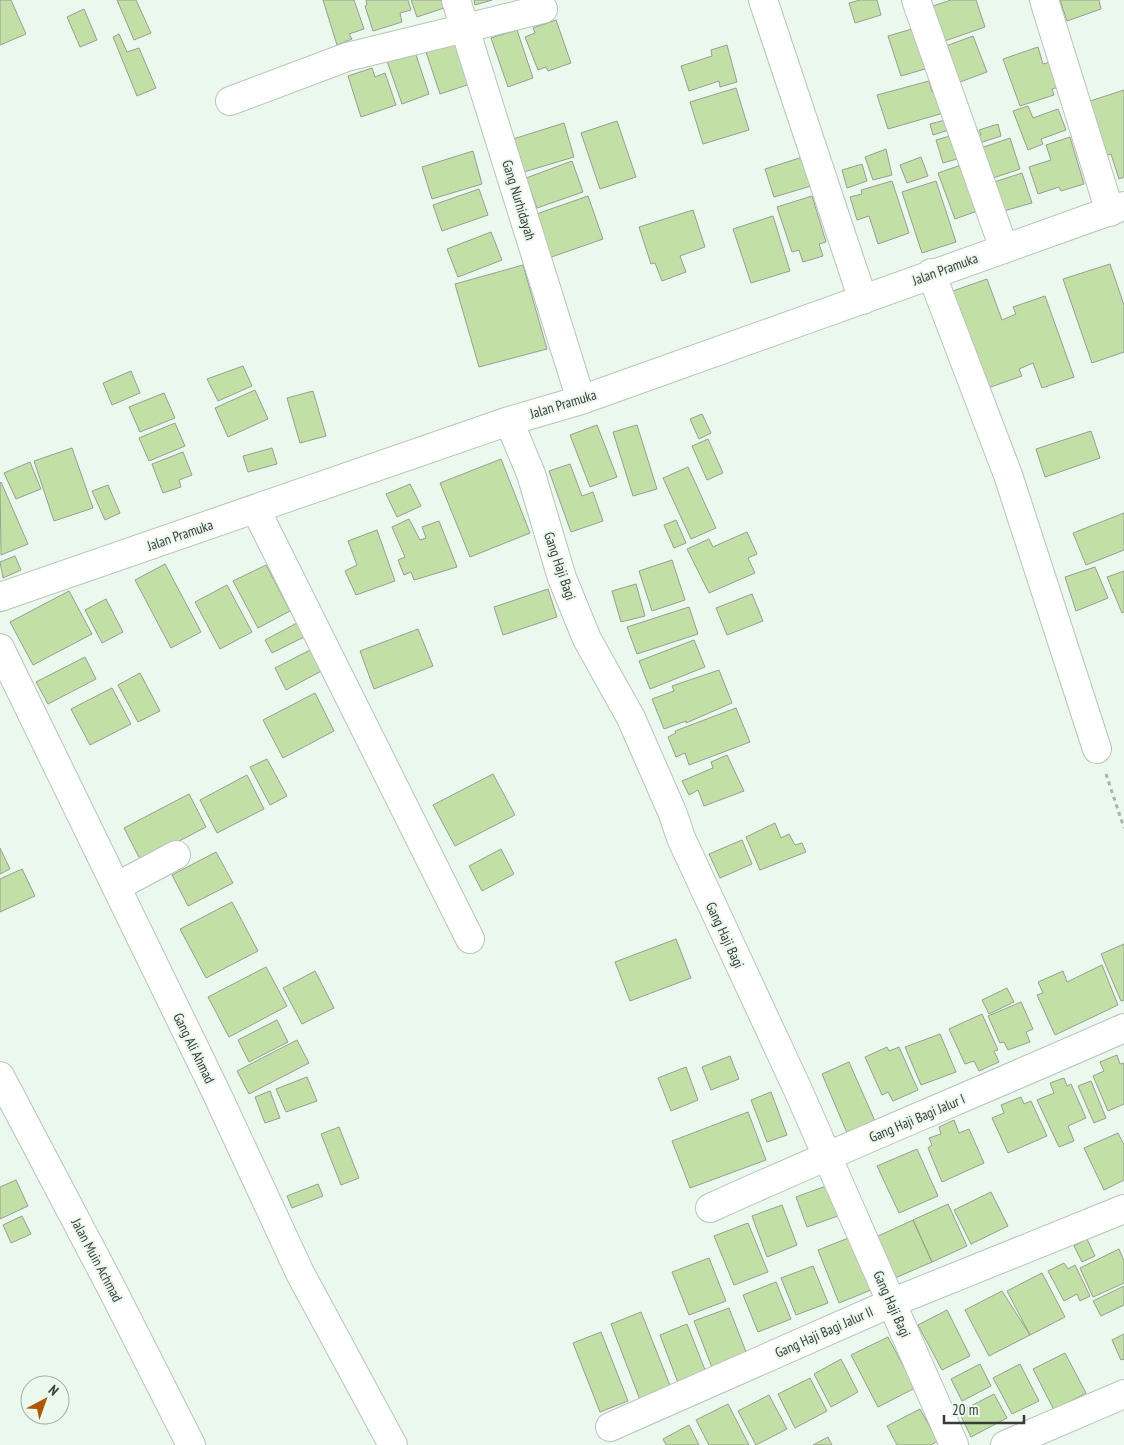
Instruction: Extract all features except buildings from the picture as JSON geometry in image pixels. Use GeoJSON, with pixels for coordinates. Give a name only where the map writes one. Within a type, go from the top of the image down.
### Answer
{"type":"FeatureCollection","features":[{"type":"Feature","properties":{"kind":"street","name":"Gang Nurhidayah"},"geometry":{"type":"LineString","coordinates":[[456,0],[581,400]]}},
{"type":"Feature","properties":{"kind":"street"},"geometry":{"type":"LineString","coordinates":[[764,0],[863,300]]}},
{"type":"Feature","properties":{"kind":"street"},"geometry":{"type":"LineString","coordinates":[[916,0],[1004,249]]}},
{"type":"Feature","properties":{"kind":"street"},"geometry":{"type":"LineString","coordinates":[[1044,0],[1117,209]]}},
{"type":"Feature","properties":{"kind":"street"},"geometry":{"type":"LineString","coordinates":[[230,101],[347,57],[465,27],[543,10]]}},
{"type":"Feature","properties":{"kind":"street","name":"Jalan Pramuka"},"geometry":{"type":"LineString","coordinates":[[0,597],[509,421],[581,400],[1117,209]]}},
{"type":"Feature","properties":{"kind":"street"},"geometry":{"type":"LineString","coordinates":[[931,274],[1008,475],[1098,749]]}},
{"type":"Feature","properties":{"kind":"street","name":"Gang Haji Bagi"},"geometry":{"type":"LineString","coordinates":[[509,421],[531,474],[562,578],[587,639],[631,718],[673,814],[680,838],[826,1155],[954,1445]]}},
{"type":"Feature","properties":{"kind":"street"},"geometry":{"type":"LineString","coordinates":[[256,510],[470,939]]}},
{"type":"Feature","properties":{"kind":"street","name":"Gang Ali Ahmad"},"geometry":{"type":"LineString","coordinates":[[0,648],[300,1273],[393,1445]]}},
{"type":"Feature","properties":{"kind":"street"},"geometry":{"type":"LineString","coordinates":[[116,887],[176,855]]}},
{"type":"Feature","properties":{"kind":"street","name":"Gang Haji Bagi Jalur I"},"geometry":{"type":"LineString","coordinates":[[710,1208],[826,1155],[921,1118],[1124,1028]]}},
{"type":"Feature","properties":{"kind":"street","name":"Jalan Muin Achmad"},"geometry":{"type":"LineString","coordinates":[[0,1076],[112,1287],[191,1445]]}},
{"type":"Feature","properties":{"kind":"street","name":"Gang Haji Bagi Jalur II"},"geometry":{"type":"LineString","coordinates":[[610,1427],[891,1303],[1124,1209]]}},
{"type":"Feature","properties":{"kind":"street"},"geometry":{"type":"LineString","coordinates":[[1005,1445],[1124,1394]]}},
{"type":"Feature","properties":{"kind":"path"},"geometry":{"type":"LineString","coordinates":[[1098,749],[1124,828]]}}]}
